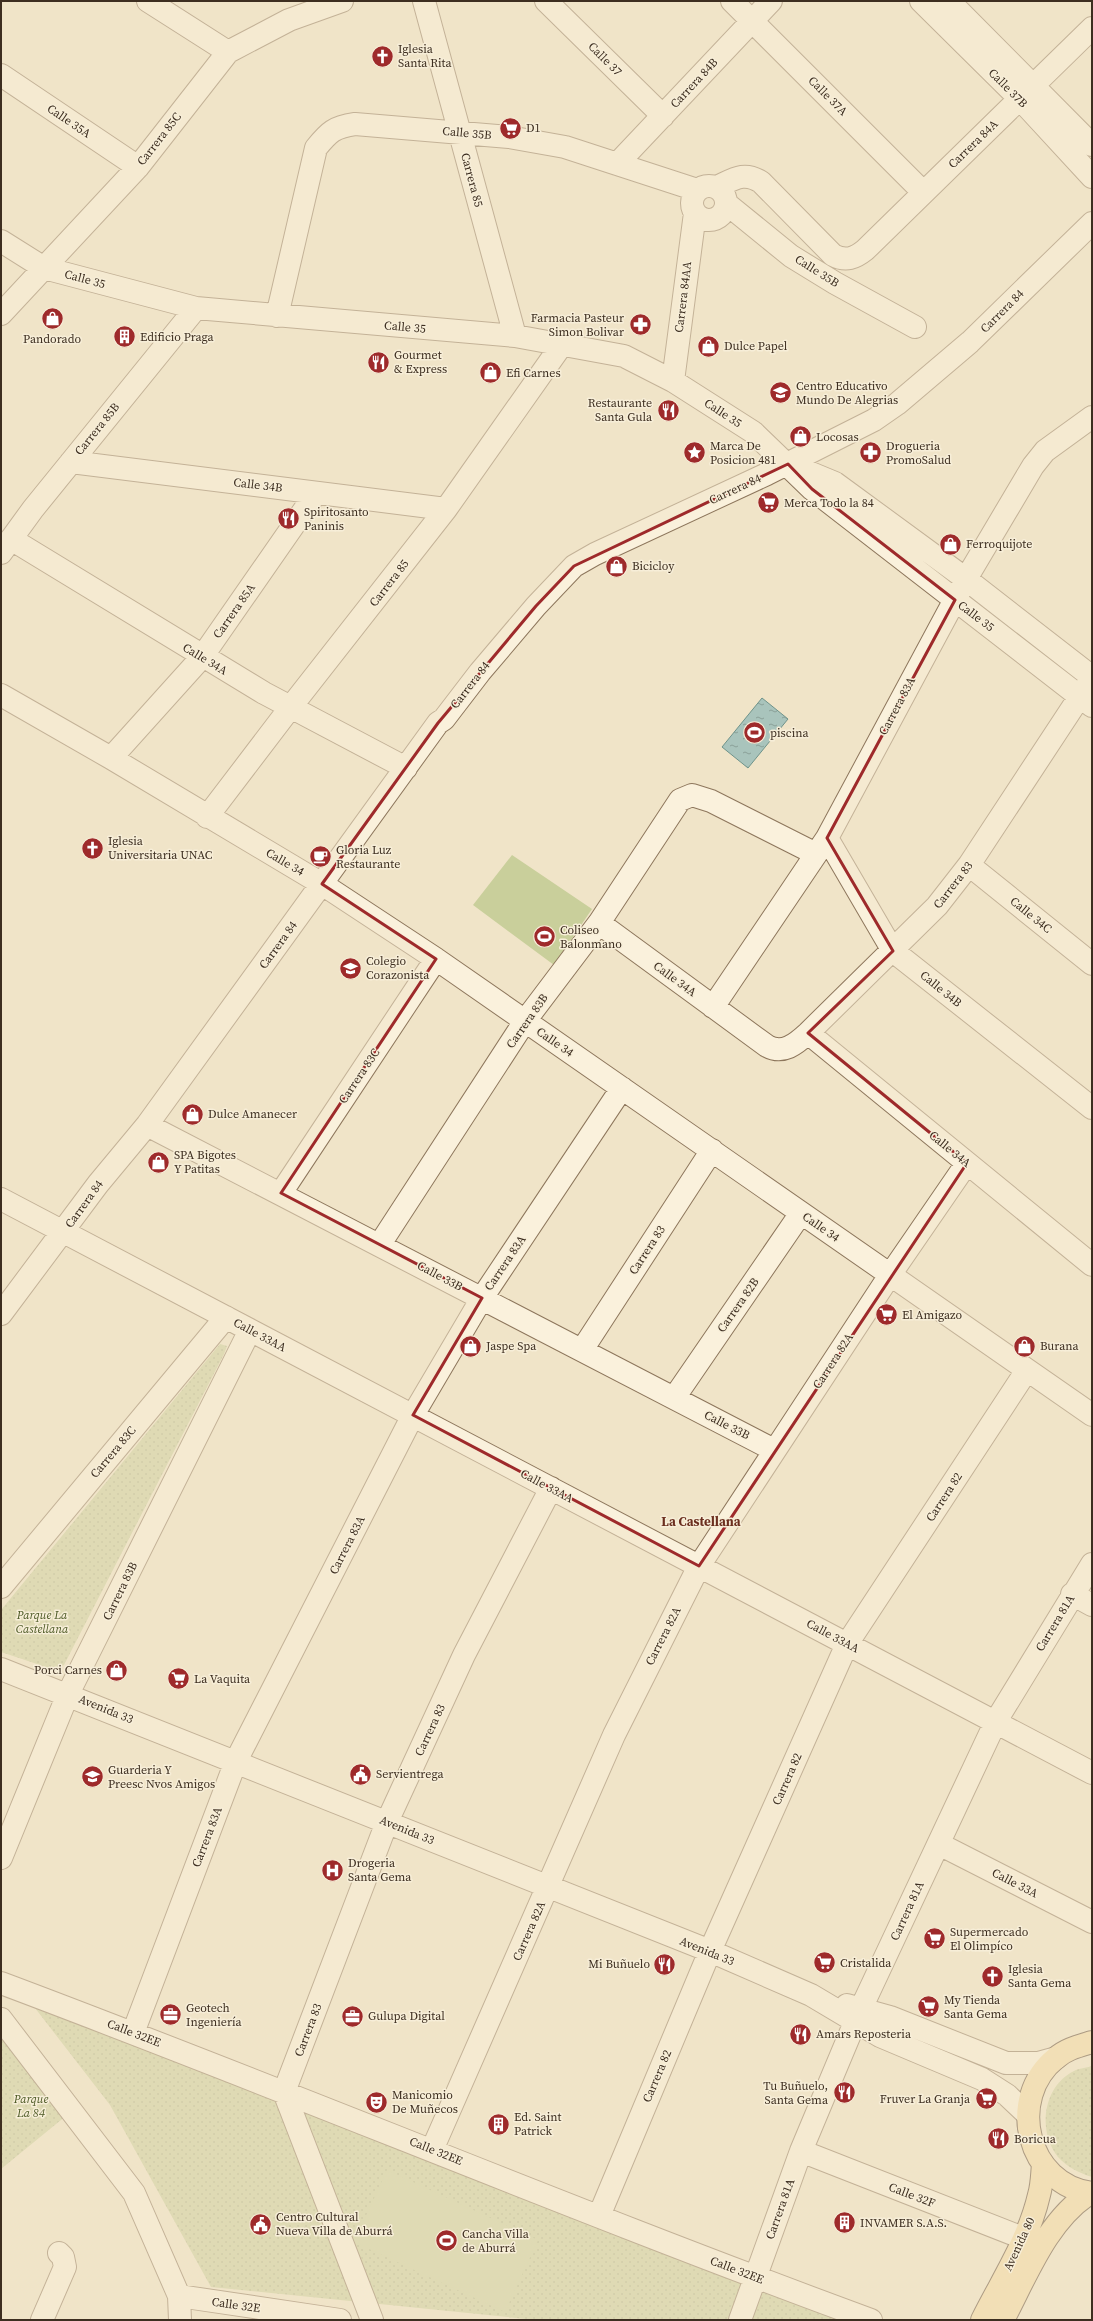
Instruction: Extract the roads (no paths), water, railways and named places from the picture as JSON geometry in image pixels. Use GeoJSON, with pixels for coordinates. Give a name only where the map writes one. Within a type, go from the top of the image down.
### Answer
{"type":"FeatureCollection","features":[{"type":"Feature","properties":{"kind":"main road"},"geometry":{"type":"LineString","coordinates":[[1091,2193],[1072,2187],[1056,2178],[1043,2164],[1031,2143],[1027,2114],[1033,2087],[1042,2072],[1056,2058],[1074,2047],[1092,2042]]}},
{"type":"Feature","properties":{"kind":"main road","name":"Avenida 80"},"geometry":{"type":"LineString","coordinates":[[982,2320],[1023,2238],[1040,2193],[1043,2164]]}},
{"type":"Feature","properties":{"kind":"main road","name":"Avenida 80"},"geometry":{"type":"LineString","coordinates":[[1003,2320],[1048,2238],[1072,2206],[1091,2193]]}},
{"type":"Feature","properties":{"kind":"street"},"geometry":{"type":"LineString","coordinates":[[148,1],[228,52]]}},
{"type":"Feature","properties":{"kind":"street","name":"Carrera 85C"},"geometry":{"type":"LineString","coordinates":[[1,314],[138,167],[228,52],[289,20],[342,1]]}},
{"type":"Feature","properties":{"kind":"street","name":"Carrera 85"},"geometry":{"type":"LineString","coordinates":[[424,1],[515,336]]}},
{"type":"Feature","properties":{"kind":"street","name":"Calle 37"},"geometry":{"type":"LineString","coordinates":[[546,1],[663,116]]}},
{"type":"Feature","properties":{"kind":"street","name":"Calle 37A"},"geometry":{"type":"LineString","coordinates":[[732,1],[923,192]]}},
{"type":"Feature","properties":{"kind":"street","name":"Carrera 84B"},"geometry":{"type":"LineString","coordinates":[[617,164],[771,1]]}},
{"type":"Feature","properties":{"kind":"street","name":"Calle 37B"},"geometry":{"type":"LineString","coordinates":[[921,1],[1026,92],[1092,145]]}},
{"type":"Feature","properties":{"kind":"street","name":"Calle 37B"},"geometry":{"type":"LineString","coordinates":[[949,1],[1026,92],[1092,177]]}},
{"type":"Feature","properties":{"kind":"street","name":"Carrera 84A"},"geometry":{"type":"LineString","coordinates":[[714,194],[740,176],[747,176],[761,182],[833,255],[839,258],[852,259],[865,250],[1092,28]]}},
{"type":"Feature","properties":{"kind":"street","name":"Calle 35A"},"geometry":{"type":"LineString","coordinates":[[1,75],[138,167]]}},
{"type":"Feature","properties":{"kind":"street","name":"Calle 35B"},"geometry":{"type":"LineString","coordinates":[[277,316],[310,168],[316,148],[328,133],[340,126],[355,124],[509,137],[565,147],[714,194],[792,256],[834,283],[915,327]]}},
{"type":"Feature","properties":{"kind":"street"},"geometry":{"type":"LineString","coordinates":[[714,194],[724,212],[718,219],[710,221],[701,219],[695,213],[692,205],[692,197],[714,194]]}},
{"type":"Feature","properties":{"kind":"street","name":"Carrera 84AA"},"geometry":{"type":"LineString","coordinates":[[673,381],[695,213]]}},
{"type":"Feature","properties":{"kind":"street","name":"Carrera 84"},"geometry":{"type":"LineString","coordinates":[[1,1314],[64,1233],[98,1184],[147,1125],[438,723],[444,719],[480,672],[536,606],[574,566],[595,554],[788,464],[874,420],[897,404],[970,342],[1092,224]]}},
{"type":"Feature","properties":{"kind":"street","name":"Calle 35"},"geometry":{"type":"LineString","coordinates":[[1,241],[44,268],[196,308],[515,336],[563,343],[624,356],[673,381],[752,432],[788,464],[812,489],[1086,701]]}},
{"type":"Feature","properties":{"kind":"street","name":"Carrera 85B"},"geometry":{"type":"LineString","coordinates":[[6,546],[70,462],[196,308]]}},
{"type":"Feature","properties":{"kind":"street","name":"Carrera 85"},"geometry":{"type":"LineString","coordinates":[[207,816],[446,509],[563,343]]}},
{"type":"Feature","properties":{"kind":"street","name":"Carrera 83A"},"geometry":{"type":"LineString","coordinates":[[713,1007],[821,846],[966,579],[1033,466],[1045,451],[1092,417]]}},
{"type":"Feature","properties":{"kind":"street","name":"Calle 34B"},"geometry":{"type":"LineString","coordinates":[[70,462],[446,509]]}},
{"type":"Feature","properties":{"kind":"street","name":"Calle 35"},"geometry":{"type":"LineString","coordinates":[[788,464],[835,483],[966,579],[1092,678]]}},
{"type":"Feature","properties":{"kind":"street","name":"Carrera 85A"},"geometry":{"type":"LineString","coordinates":[[111,758],[202,657],[316,493]]}},
{"type":"Feature","properties":{"kind":"street","name":"Calle 34A"},"geometry":{"type":"LineString","coordinates":[[6,546],[290,708],[406,768]]}},
{"type":"Feature","properties":{"kind":"street","name":"Carrera 83"},"geometry":{"type":"LineString","coordinates":[[771,1048],[786,1048],[808,1033],[937,906],[969,865],[1086,701],[1092,678]]}},
{"type":"Feature","properties":{"kind":"street","name":"Calle 34"},"geometry":{"type":"LineString","coordinates":[[1,695],[111,758],[322,884],[436,959],[1092,1415]]}},
{"type":"Feature","properties":{"kind":"street","name":"Carrera 83B"},"geometry":{"type":"LineString","coordinates":[[380,1244],[525,1021],[599,923],[680,800],[692,795],[711,801],[821,846]]}},
{"type":"Feature","properties":{"kind":"street","name":"Calle 34B"},"geometry":{"type":"LineString","coordinates":[[821,846],[893,951],[1092,1108]]}},
{"type":"Feature","properties":{"kind":"street","name":"Calle 34C"},"geometry":{"type":"LineString","coordinates":[[969,865],[1092,964]]}},
{"type":"Feature","properties":{"kind":"street","name":"Calle 34A"},"geometry":{"type":"LineString","coordinates":[[599,923],[771,1048]]}},
{"type":"Feature","properties":{"kind":"street","name":"Carrera 83C"},"geometry":{"type":"LineString","coordinates":[[281,1193],[436,959]]}},
{"type":"Feature","properties":{"kind":"street","name":"Calle 34A"},"geometry":{"type":"LineString","coordinates":[[808,1033],[1092,1265]]}},
{"type":"Feature","properties":{"kind":"street","name":"Carrera 83A"},"geometry":{"type":"LineString","coordinates":[[133,2033],[236,1761],[413,1415],[482,1298],[622,1088]]}},
{"type":"Feature","properties":{"kind":"street","name":"Calle 33B"},"geometry":{"type":"LineString","coordinates":[[147,1125],[380,1244],[774,1450]]}},
{"type":"Feature","properties":{"kind":"street","name":"Carrera 83"},"geometry":{"type":"LineString","coordinates":[[582,1350],[712,1150]]}},
{"type":"Feature","properties":{"kind":"street","name":"Carrera 82A"},"geometry":{"type":"LineString","coordinates":[[432,2150],[614,1735],[699,1566],[890,1275],[967,1163]]}},
{"type":"Feature","properties":{"kind":"street","name":"Calle 33AA"},"geometry":{"type":"LineString","coordinates":[[1,1199],[996,1721],[1092,1773]]}},
{"type":"Feature","properties":{"kind":"street","name":"Carrera 82B"},"geometry":{"type":"LineString","coordinates":[[674,1398],[801,1213]]}},
{"type":"Feature","properties":{"kind":"street","name":"Carrera 83C"},"geometry":{"type":"LineString","coordinates":[[1,1587],[226,1317]]}},
{"type":"Feature","properties":{"kind":"street","name":"Carrera 83B"},"geometry":{"type":"LineString","coordinates":[[1,1858],[68,1694],[250,1330]]}},
{"type":"Feature","properties":{"kind":"street","name":"Carrera 82"},"geometry":{"type":"LineString","coordinates":[[599,2216],[710,1952],[847,1644],[1027,1370]]}},
{"type":"Feature","properties":{"kind":"street","name":"Carrera 83"},"geometry":{"type":"LineString","coordinates":[[284,2092],[387,1822],[464,1655],[550,1488]]}},
{"type":"Feature","properties":{"kind":"street","name":"Carrera 81A"},"geometry":{"type":"LineString","coordinates":[[740,2320],[801,2151],[858,2015],[996,1721],[1072,1594],[1092,1564]]}},
{"type":"Feature","properties":{"kind":"street"},"geometry":{"type":"LineString","coordinates":[[1072,1594],[1092,1605]]}},
{"type":"Feature","properties":{"kind":"street","name":"Avenida 33"},"geometry":{"type":"LineString","coordinates":[[1,1669],[236,1761],[710,1952],[858,2015],[890,2017],[1006,2063],[1038,2063],[1056,2058]]}},
{"type":"Feature","properties":{"kind":"street","name":"Calle 33A"},"geometry":{"type":"LineString","coordinates":[[939,1844],[1092,1922]]}},
{"type":"Feature","properties":{"kind":"street","name":"Calle 32EE"},"geometry":{"type":"LineString","coordinates":[[1,1983],[133,2033],[756,2278],[871,2320]]}},
{"type":"Feature","properties":{"kind":"street","name":"Avenida 33"},"geometry":{"type":"LineString","coordinates":[[858,2015],[880,2036],[982,2079],[1007,2095],[1027,2114]]}},
{"type":"Feature","properties":{"kind":"street"},"geometry":{"type":"LineString","coordinates":[[1,2019],[134,2193],[179,2296],[180,2320]]}},
{"type":"Feature","properties":{"kind":"street"},"geometry":{"type":"LineString","coordinates":[[284,2092],[372,2320]]}},
{"type":"Feature","properties":{"kind":"street","name":"Calle 32F"},"geometry":{"type":"LineString","coordinates":[[801,2151],[1023,2238]]}},
{"type":"Feature","properties":{"kind":"street"},"geometry":{"type":"LineString","coordinates":[[42,2320],[65,2267],[63,2257],[58,2253]]}},
{"type":"Feature","properties":{"kind":"street","name":"Calle 32E"},"geometry":{"type":"LineString","coordinates":[[179,2296],[340,2320]]}},
{"type":"Feature","properties":{"kind":"water","name":"piscina"},"geometry":{"type":"Polygon","coordinates":[[[762,698],[788,719],[748,768],[722,747],[762,698]]]}},
{"type":"Feature","properties":{"kind":"place","name":"Iglesia Santa Rita"},"geometry":{"type":"Point","coordinates":[383,56]}},
{"type":"Feature","properties":{"kind":"place","name":"D1"},"geometry":{"type":"Point","coordinates":[511,128]}},
{"type":"Feature","properties":{"kind":"place","name":"Pandorado"},"geometry":{"type":"Point","coordinates":[52,318]}},
{"type":"Feature","properties":{"kind":"place","name":"Farmacia Pasteur Simon Bolivar"},"geometry":{"type":"Point","coordinates":[640,325]}},
{"type":"Feature","properties":{"kind":"place","name":"Edificio Praga"},"geometry":{"type":"Point","coordinates":[125,337]}},
{"type":"Feature","properties":{"kind":"place","name":"Dulce Papel"},"geometry":{"type":"Point","coordinates":[708,346]}},
{"type":"Feature","properties":{"kind":"place","name":"Gourmet & Express"},"geometry":{"type":"Point","coordinates":[378,362]}},
{"type":"Feature","properties":{"kind":"place","name":"Efi Carnes"},"geometry":{"type":"Point","coordinates":[491,373]}},
{"type":"Feature","properties":{"kind":"place","name":"Centro Educativo Mundo De Alegrias"},"geometry":{"type":"Point","coordinates":[780,393]}},
{"type":"Feature","properties":{"kind":"place","name":"Restaurante Santa Gula"},"geometry":{"type":"Point","coordinates":[668,410]}},
{"type":"Feature","properties":{"kind":"place","name":"Locosas"},"geometry":{"type":"Point","coordinates":[800,437]}},
{"type":"Feature","properties":{"kind":"place","name":"Marca De Posicion 481"},"geometry":{"type":"Point","coordinates":[695,453]}},
{"type":"Feature","properties":{"kind":"place","name":"Drogueria PromoSalud"},"geometry":{"type":"Point","coordinates":[871,453]}},
{"type":"Feature","properties":{"kind":"place","name":"Merca Todo la 84"},"geometry":{"type":"Point","coordinates":[768,503]}},
{"type":"Feature","properties":{"kind":"place","name":"Spiritosanto Paninis"},"geometry":{"type":"Point","coordinates":[289,519]}},
{"type":"Feature","properties":{"kind":"place","name":"Ferroquijote"},"geometry":{"type":"Point","coordinates":[951,544]}},
{"type":"Feature","properties":{"kind":"place","name":"Bicicloy"},"geometry":{"type":"Point","coordinates":[617,566]}},
{"type":"Feature","properties":{"kind":"place","name":"piscina"},"geometry":{"type":"Point","coordinates":[755,733]}},
{"type":"Feature","properties":{"kind":"place","name":"Iglesia Universitaria UNAC"},"geometry":{"type":"Point","coordinates":[93,848]}},
{"type":"Feature","properties":{"kind":"place","name":"Gloria Luz Restaurante"},"geometry":{"type":"Point","coordinates":[320,857]}},
{"type":"Feature","properties":{"kind":"place","name":"Coliseo Balonmano"},"geometry":{"type":"Point","coordinates":[545,937]}},
{"type":"Feature","properties":{"kind":"place","name":"Colegio Corazonista"},"geometry":{"type":"Point","coordinates":[351,968]}},
{"type":"Feature","properties":{"kind":"place","name":"Dulce Amanecer"},"geometry":{"type":"Point","coordinates":[193,1114]}},
{"type":"Feature","properties":{"kind":"place","name":"SPA Bigotes Y Patitas"},"geometry":{"type":"Point","coordinates":[158,1162]}},
{"type":"Feature","properties":{"kind":"place","name":"El Amigazo"},"geometry":{"type":"Point","coordinates":[886,1315]}},
{"type":"Feature","properties":{"kind":"place","name":"Jaspe Spa"},"geometry":{"type":"Point","coordinates":[470,1346]}},
{"type":"Feature","properties":{"kind":"place","name":"Burana"},"geometry":{"type":"Point","coordinates":[1025,1346]}},
{"type":"Feature","properties":{"kind":"place","name":"Porci Carnes"},"geometry":{"type":"Point","coordinates":[117,1670]}},
{"type":"Feature","properties":{"kind":"place","name":"La Vaquita"},"geometry":{"type":"Point","coordinates":[178,1679]}},
{"type":"Feature","properties":{"kind":"place","name":"Servientrega"},"geometry":{"type":"Point","coordinates":[360,1774]}},
{"type":"Feature","properties":{"kind":"place","name":"Guarderia Y Preesc Nvos Amigos"},"geometry":{"type":"Point","coordinates":[93,1777]}},
{"type":"Feature","properties":{"kind":"place","name":"Drogeria Santa Gema"},"geometry":{"type":"Point","coordinates":[333,1870]}},
{"type":"Feature","properties":{"kind":"place","name":"Supermercado El Olimpíco"},"geometry":{"type":"Point","coordinates":[935,1939]}},
{"type":"Feature","properties":{"kind":"place","name":"Cristalida"},"geometry":{"type":"Point","coordinates":[824,1963]}},
{"type":"Feature","properties":{"kind":"place","name":"Mi Buñuelo"},"geometry":{"type":"Point","coordinates":[665,1964]}},
{"type":"Feature","properties":{"kind":"place","name":"Iglesia Santa Gema"},"geometry":{"type":"Point","coordinates":[992,1976]}},
{"type":"Feature","properties":{"kind":"place","name":"My Tienda Santa Gema"},"geometry":{"type":"Point","coordinates":[928,2007]}},
{"type":"Feature","properties":{"kind":"place","name":"Geotech Ingeniería"},"geometry":{"type":"Point","coordinates":[170,2015]}},
{"type":"Feature","properties":{"kind":"place","name":"Gulupa Digital"},"geometry":{"type":"Point","coordinates":[353,2016]}},
{"type":"Feature","properties":{"kind":"place","name":"Amars Reposteria"},"geometry":{"type":"Point","coordinates":[801,2034]}},
{"type":"Feature","properties":{"kind":"place","name":"Tu Buñuelo, Santa Gema"},"geometry":{"type":"Point","coordinates":[844,2093]}},
{"type":"Feature","properties":{"kind":"place","name":"Fruver La Granja"},"geometry":{"type":"Point","coordinates":[986,2099]}},
{"type":"Feature","properties":{"kind":"place","name":"Manicomio De Muñecos"},"geometry":{"type":"Point","coordinates":[376,2102]}},
{"type":"Feature","properties":{"kind":"place","name":"Ed. Saint Patrick"},"geometry":{"type":"Point","coordinates":[498,2124]}},
{"type":"Feature","properties":{"kind":"place","name":"Boricua"},"geometry":{"type":"Point","coordinates":[998,2139]}},
{"type":"Feature","properties":{"kind":"place","name":"INVAMER S.A.S."},"geometry":{"type":"Point","coordinates":[844,2223]}},
{"type":"Feature","properties":{"kind":"place","name":"Centro Cultural Nueva Villa de Aburrá"},"geometry":{"type":"Point","coordinates":[260,2224]}},
{"type":"Feature","properties":{"kind":"place","name":"Cancha Villa de Aburrá"},"geometry":{"type":"Point","coordinates":[446,2241]}},
{"type":"Feature","properties":{"kind":"district","name":"La Castellana"},"geometry":{"type":"Point","coordinates":[701,1521]}},
{"type":"Feature","properties":{"kind":"park label","name":"Parque La Castellana"},"geometry":{"type":"Point","coordinates":[42,1622]}},
{"type":"Feature","properties":{"kind":"park label","name":"Parque La 84"},"geometry":{"type":"Point","coordinates":[31,2106]}}]}
